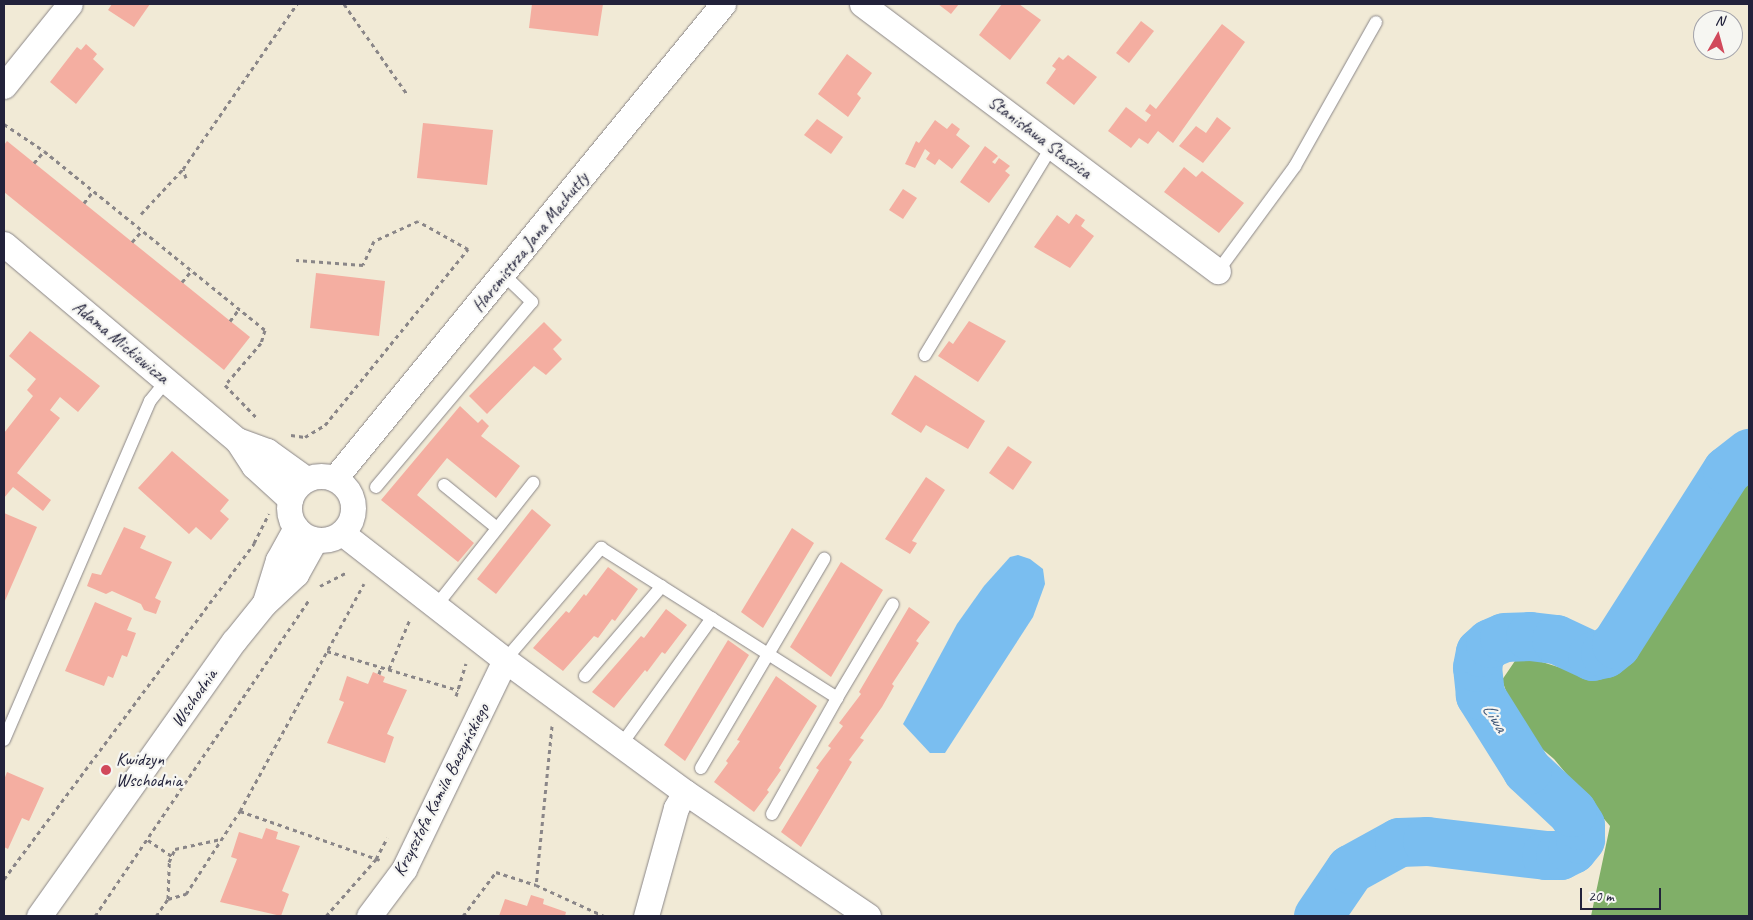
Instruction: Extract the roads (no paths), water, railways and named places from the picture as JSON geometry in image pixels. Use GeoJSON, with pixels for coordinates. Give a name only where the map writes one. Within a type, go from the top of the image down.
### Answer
{"type":"FeatureCollection","features":[{"type":"Feature","properties":{"kind":"street"},"geometry":{"type":"LineString","coordinates":[[4,86],[70,4]]}},
{"type":"Feature","properties":{"kind":"street","name":"Harcmistrza Jana Machutty"},"geometry":{"type":"LineString","coordinates":[[335,478],[504,275],[722,4]]}},
{"type":"Feature","properties":{"kind":"street","name":"Stanisława Staszica"},"geometry":{"type":"LineString","coordinates":[[862,4],[1218,271]]}},
{"type":"Feature","properties":{"kind":"street","name":"Adama Mickiewicza"},"geometry":{"type":"LineString","coordinates":[[4,244],[237,440],[254,466],[290,499]]}},
{"type":"Feature","properties":{"kind":"street","name":"Adama Mickiewicza"},"geometry":{"type":"LineString","coordinates":[[237,440],[267,451],[306,479]]}},
{"type":"Feature","properties":{"kind":"street"},"geometry":{"type":"LineString","coordinates":[[326,475],[335,478],[348,488],[354,504],[352,520],[342,533],[330,539],[306,534],[289,514],[290,499],[296,488],[306,479],[326,475]]}},
{"type":"Feature","properties":{"kind":"street"},"geometry":{"type":"LineString","coordinates":[[342,533],[506,660],[684,792],[868,916]]}},
{"type":"Feature","properties":{"kind":"street","name":"Wschodnia"},"geometry":{"type":"LineString","coordinates":[[39,916],[264,604],[296,574],[306,534]]}},
{"type":"Feature","properties":{"kind":"street","name":"Krzysztofa Kamila Baczyńskiego"},"geometry":{"type":"LineString","coordinates":[[370,916],[404,869],[506,660]]}},
{"type":"Feature","properties":{"kind":"street"},"geometry":{"type":"LineString","coordinates":[[646,916],[676,808],[684,792]]}},
{"type":"Feature","properties":{"kind":"lane"},"geometry":{"type":"LineString","coordinates":[[1218,271],[1295,166],[1376,22]]}},
{"type":"Feature","properties":{"kind":"lane"},"geometry":{"type":"LineString","coordinates":[[925,355],[1052,146]]}},
{"type":"Feature","properties":{"kind":"lane"},"geometry":{"type":"LineString","coordinates":[[376,488],[532,302],[504,275]]}},
{"type":"Feature","properties":{"kind":"lane"},"geometry":{"type":"LineString","coordinates":[[4,740],[150,401],[167,380]]}},
{"type":"Feature","properties":{"kind":"lane"},"geometry":{"type":"LineString","coordinates":[[436,606],[533,483]]}},
{"type":"Feature","properties":{"kind":"lane"},"geometry":{"type":"LineString","coordinates":[[444,485],[497,528]]}},
{"type":"Feature","properties":{"kind":"lane"},"geometry":{"type":"LineString","coordinates":[[506,660],[601,548],[837,698]]}},
{"type":"Feature","properties":{"kind":"lane"},"geometry":{"type":"LineString","coordinates":[[701,768],[824,559]]}},
{"type":"Feature","properties":{"kind":"lane"},"geometry":{"type":"LineString","coordinates":[[585,676],[662,586]]}},
{"type":"Feature","properties":{"kind":"lane"},"geometry":{"type":"LineString","coordinates":[[772,814],[837,698],[894,604]]}},
{"type":"Feature","properties":{"kind":"lane"},"geometry":{"type":"LineString","coordinates":[[621,745],[712,618]]}},
{"type":"Feature","properties":{"kind":"water"},"geometry":{"type":"Polygon","coordinates":[[[1018,555],[1030,559],[1043,569],[1045,584],[1033,617],[945,753],[930,753],[903,724],[957,624],[984,586],[1010,557],[1018,555]]]}},
{"type":"Feature","properties":{"kind":"waterway","name":"Liwa"},"geometry":{"type":"LineString","coordinates":[[1318,916],[1350,869],[1399,842],[1427,841],[1546,855],[1560,855],[1572,849],[1580,839],[1580,825],[1572,812],[1527,770],[1480,695],[1477,667],[1480,652],[1490,643],[1504,637],[1530,636],[1556,639],[1592,656],[1605,653],[1616,644],[1727,470],[1749,453]]}},
{"type":"Feature","properties":{"kind":"place","name":"Kwidzyn Wschodnia"},"geometry":{"type":"Point","coordinates":[106,770]}}]}
